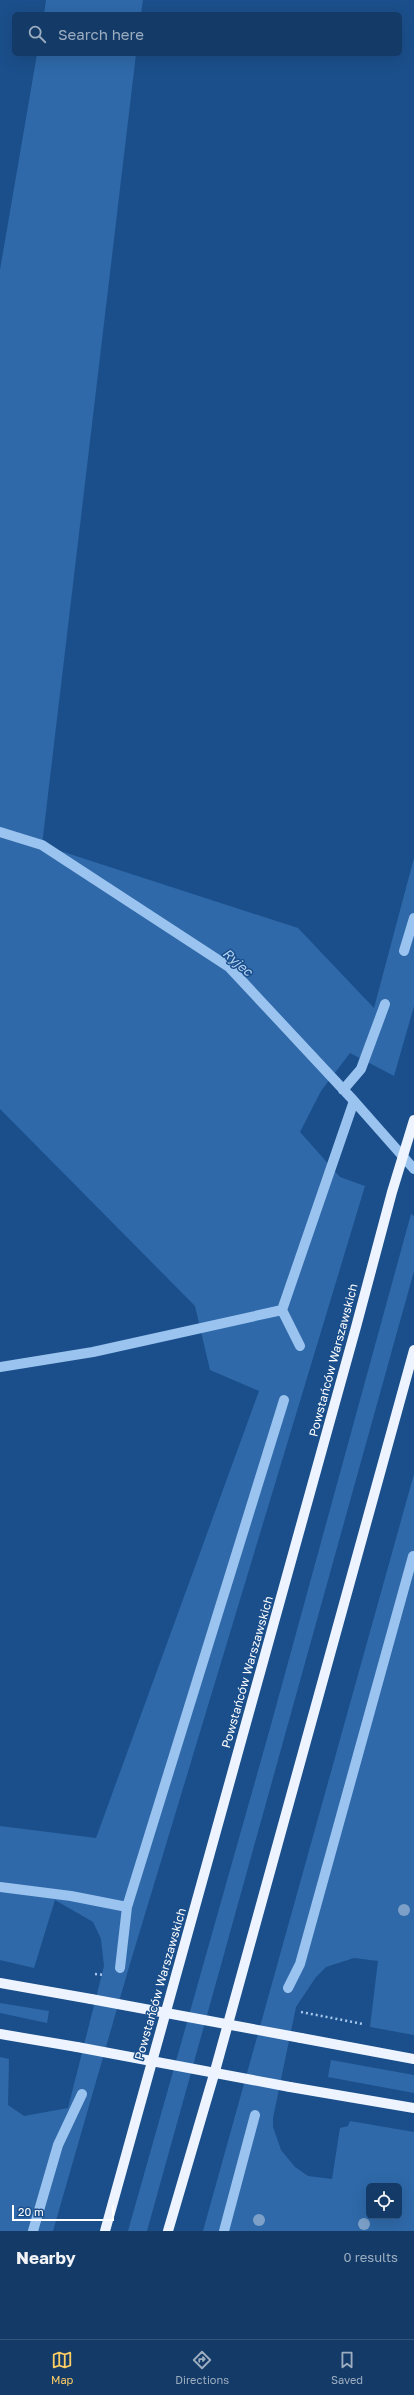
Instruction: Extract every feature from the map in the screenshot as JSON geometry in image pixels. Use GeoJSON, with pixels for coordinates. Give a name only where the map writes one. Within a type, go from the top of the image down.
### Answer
{"type":"FeatureCollection","features":[{"type":"Feature","properties":{"kind":"main road","name":"Powstańców Warszawskich"},"geometry":{"type":"LineString","coordinates":[[105,2231],[346,1365],[392,1192],[413,1122]]}},
{"type":"Feature","properties":{"kind":"main road"},"geometry":{"type":"LineString","coordinates":[[168,2231],[215,2071],[414,1350]]}},
{"type":"Feature","properties":{"kind":"main road"},"geometry":{"type":"LineString","coordinates":[[0,1983],[414,2059]]}},
{"type":"Feature","properties":{"kind":"main road"},"geometry":{"type":"LineString","coordinates":[[0,2034],[414,2108]]}},
{"type":"Feature","properties":{"kind":"path"},"geometry":{"type":"LineString","coordinates":[[301,2012],[363,2024]]}},
{"type":"Feature","properties":{"kind":"shaded area"},"geometry":{"type":"Polygon","coordinates":[[[46,0],[143,0],[141,12],[44,12],[46,0]]]}},
{"type":"Feature","properties":{"kind":"shaded area"},"geometry":{"type":"Polygon","coordinates":[[[37,56],[136,56],[42,845],[298,928],[374,1008],[414,858],[414,1006],[394,1076],[350,1053],[321,1091],[300,1132],[340,1177],[365,1186],[129,1967],[53,2231],[0,2231],[0,2057],[9,2059],[8,2105],[24,2116],[68,2108],[104,1966],[101,1939],[93,1922],[55,1900],[34,1968],[0,1960],[0,1826],[96,1838],[259,1391],[210,1370],[195,1306],[0,1109],[0,270],[37,56]]]}},
{"type":"Feature","properties":{"kind":"shaded area"},"geometry":{"type":"Polygon","coordinates":[[[411,1214],[414,1216],[414,1271],[147,2231],[128,2231],[269,1732],[411,1214]]]}},
{"type":"Feature","properties":{"kind":"shaded area"},"geometry":{"type":"Polygon","coordinates":[[[414,1474],[414,2035],[370,2027],[378,1961],[354,1958],[326,1967],[316,1977],[296,2007],[273,2118],[273,2127],[281,2150],[295,2167],[308,2176],[332,2179],[340,2128],[348,2126],[350,2121],[414,2132],[414,2231],[203,2231],[414,1474]]]}},
{"type":"Feature","properties":{"kind":"shaded area"},"geometry":{"type":"Polygon","coordinates":[[[0,2003],[49,2011],[47,2023],[0,2013],[0,2003]]]}},
{"type":"Feature","properties":{"kind":"shaded area"},"geometry":{"type":"Polygon","coordinates":[[[331,2060],[414,2075],[414,2093],[328,2077],[331,2060]]]}},
{"type":"Feature","properties":{"kind":"waterway","name":"Ryjec"},"geometry":{"type":"LineString","coordinates":[[0,832],[42,845],[229,967],[354,1101],[414,1169]]}},
{"type":"Feature","properties":{"kind":"waterway"},"geometry":{"type":"LineString","coordinates":[[404,951],[414,918]]}},
{"type":"Feature","properties":{"kind":"waterway"},"geometry":{"type":"LineString","coordinates":[[343,1090],[361,1069],[385,1004]]}},
{"type":"Feature","properties":{"kind":"waterway"},"geometry":{"type":"LineString","coordinates":[[0,1367],[93,1352],[282,1310],[354,1101]]}},
{"type":"Feature","properties":{"kind":"waterway"},"geometry":{"type":"LineString","coordinates":[[282,1310],[300,1346]]}},
{"type":"Feature","properties":{"kind":"waterway"},"geometry":{"type":"LineString","coordinates":[[120,1968],[127,1907],[284,1400]]}},
{"type":"Feature","properties":{"kind":"waterway"},"geometry":{"type":"LineString","coordinates":[[288,1988],[300,1964],[413,1556]]}},
{"type":"Feature","properties":{"kind":"waterway"},"geometry":{"type":"LineString","coordinates":[[0,1887],[71,1896],[127,1907]]}},
{"type":"Feature","properties":{"kind":"waterway"},"geometry":{"type":"LineString","coordinates":[[33,2231],[58,2145],[82,2094]]}},
{"type":"Feature","properties":{"kind":"waterway"},"geometry":{"type":"LineString","coordinates":[[224,2231],[255,2115]]}}]}
